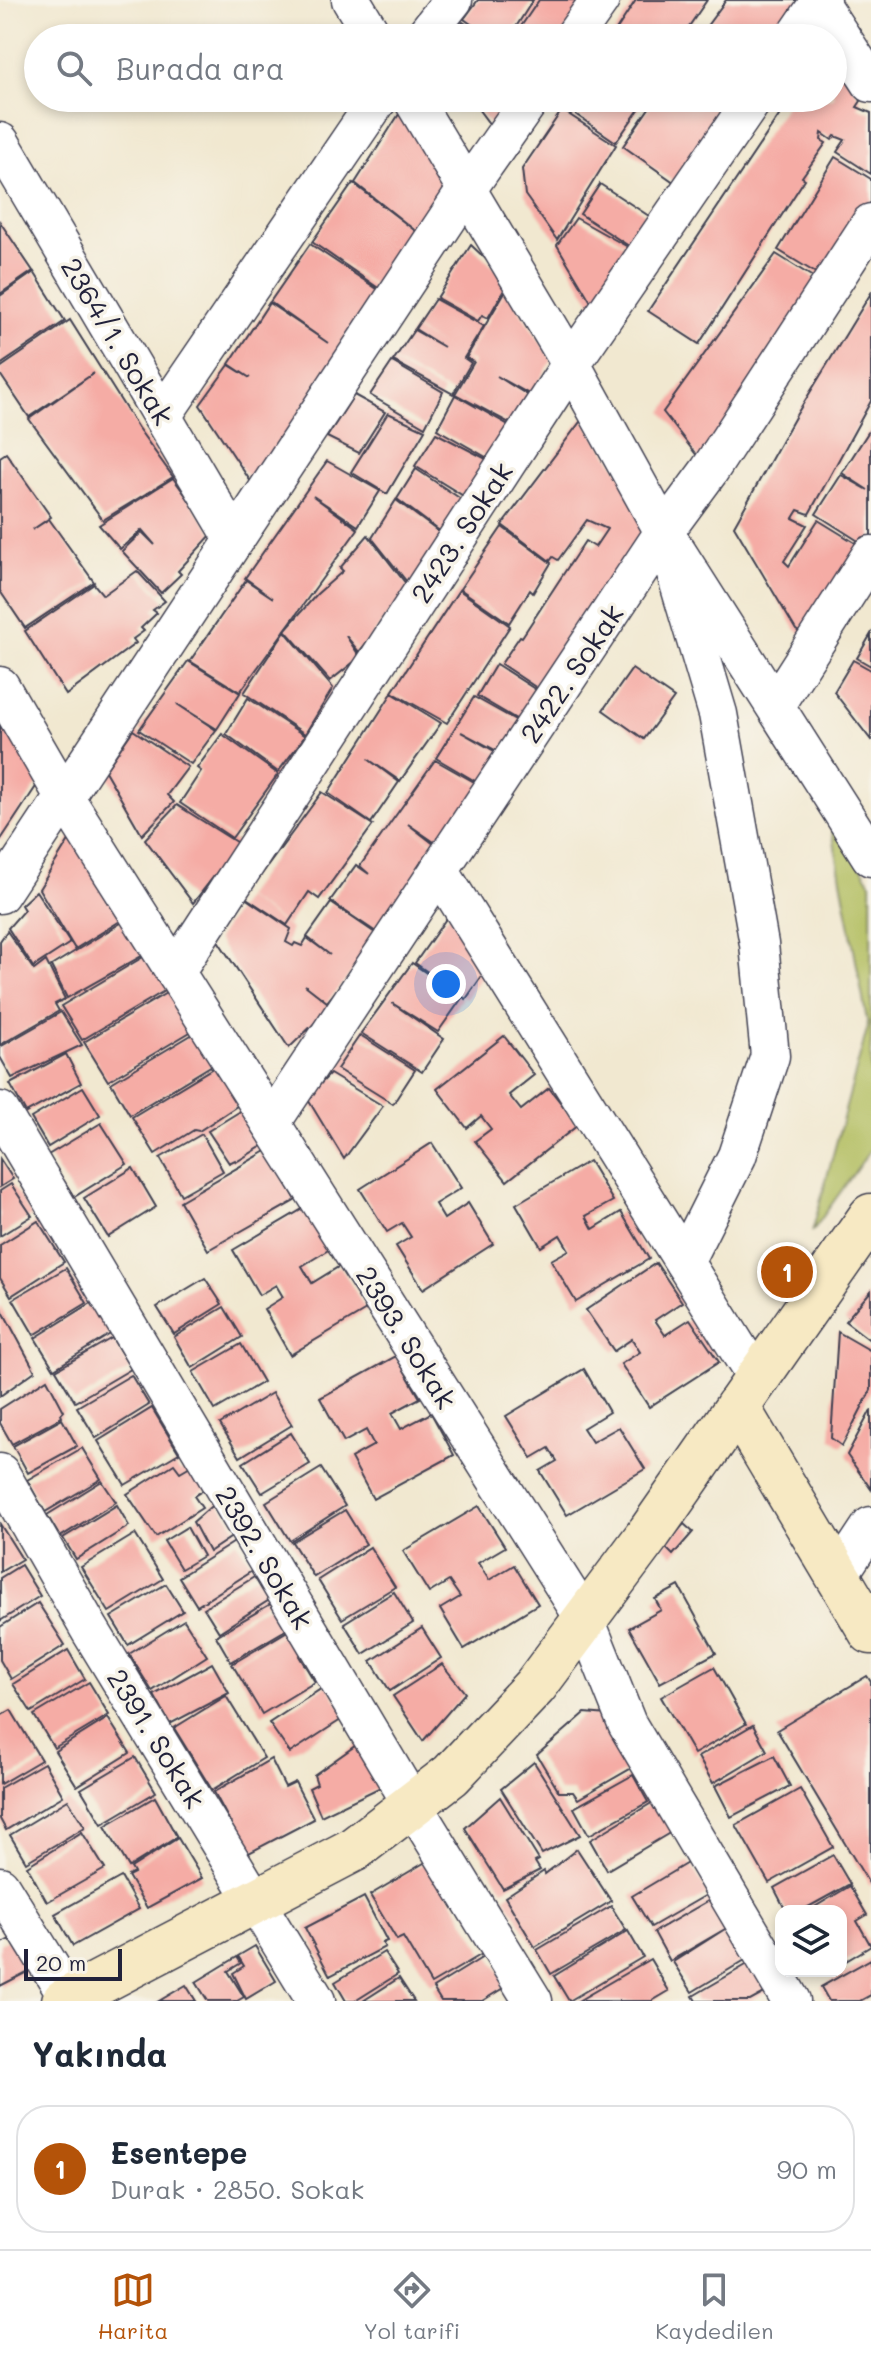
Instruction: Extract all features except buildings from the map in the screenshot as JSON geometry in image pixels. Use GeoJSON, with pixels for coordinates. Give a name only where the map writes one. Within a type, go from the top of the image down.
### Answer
{"type":"FeatureCollection","features":[{"type":"Feature","properties":{"kind":"main road"},"geometry":{"type":"LineString","coordinates":[[68,2000],[353,1850],[451,1775],[535,1686],[871,1216]]}},
{"type":"Feature","properties":{"kind":"main road"},"geometry":{"type":"LineString","coordinates":[[747,1393],[838,1576],[871,1632]]}},
{"type":"Feature","properties":{"kind":"street"},"geometry":{"type":"LineString","coordinates":[[351,0],[366,24]]}},
{"type":"Feature","properties":{"kind":"street"},"geometry":{"type":"LineString","coordinates":[[434,24],[453,0]]}},
{"type":"Feature","properties":{"kind":"street"},"geometry":{"type":"LineString","coordinates":[[583,24],[600,0]]}},
{"type":"Feature","properties":{"kind":"street"},"geometry":{"type":"LineString","coordinates":[[804,24],[819,1],[834,24]]}},
{"type":"Feature","properties":{"kind":"street"},"geometry":{"type":"LineString","coordinates":[[847,45],[871,83]]}},
{"type":"Feature","properties":{"kind":"street"},"geometry":{"type":"LineString","coordinates":[[162,416],[369,112]]}},
{"type":"Feature","properties":{"kind":"street"},"geometry":{"type":"LineString","coordinates":[[420,112],[571,364],[664,532],[871,857]]}},
{"type":"Feature","properties":{"kind":"street"},"geometry":{"type":"LineString","coordinates":[[0,894],[521,112]]}},
{"type":"Feature","properties":{"kind":"street","name":"2423. Sokak"},"geometry":{"type":"LineString","coordinates":[[175,972],[571,364],[744,112]]}},
{"type":"Feature","properties":{"kind":"street","name":"2364/1. Sokak"},"geometry":{"type":"LineString","coordinates":[[0,142],[235,540]]}},
{"type":"Feature","properties":{"kind":"street","name":"2422. Sokak"},"geometry":{"type":"LineString","coordinates":[[271,1123],[664,532],[709,471],[871,223]]}},
{"type":"Feature","properties":{"kind":"street"},"geometry":{"type":"LineString","coordinates":[[664,532],[718,714],[759,944],[770,1056],[737,1156],[684,1262]]}},
{"type":"Feature","properties":{"kind":"street"},"geometry":{"type":"LineString","coordinates":[[775,705],[871,555]]}},
{"type":"Feature","properties":{"kind":"street","name":"2393. Sokak"},"geometry":{"type":"LineString","coordinates":[[0,686],[65,798],[585,1619],[627,1724],[791,2001]]}},
{"type":"Feature","properties":{"kind":"street"},"geometry":{"type":"LineString","coordinates":[[439,870],[684,1262],[747,1393]]}},
{"type":"Feature","properties":{"kind":"street","name":"2392. Sokak"},"geometry":{"type":"LineString","coordinates":[[0,1111],[412,1804],[533,2001]]}},
{"type":"Feature","properties":{"kind":"street","name":"2391. Sokak"},"geometry":{"type":"LineString","coordinates":[[0,1473],[90,1630],[316,2001]]}},
{"type":"Feature","properties":{"kind":"street"},"geometry":{"type":"LineString","coordinates":[[838,1576],[871,1526]]}},
{"type":"Feature","properties":{"kind":"street"},"geometry":{"type":"LineString","coordinates":[[0,1886],[68,2000]]}},
{"type":"Feature","properties":{"kind":"green space"},"geometry":{"type":"Polygon","coordinates":[[[829,814],[871,883],[871,1149],[812,1232],[868,1026],[829,814]]]}},
{"type":"Feature","properties":{"kind":"place","name":"Esentepe"},"geometry":{"type":"Point","coordinates":[787,1272]}}]}
